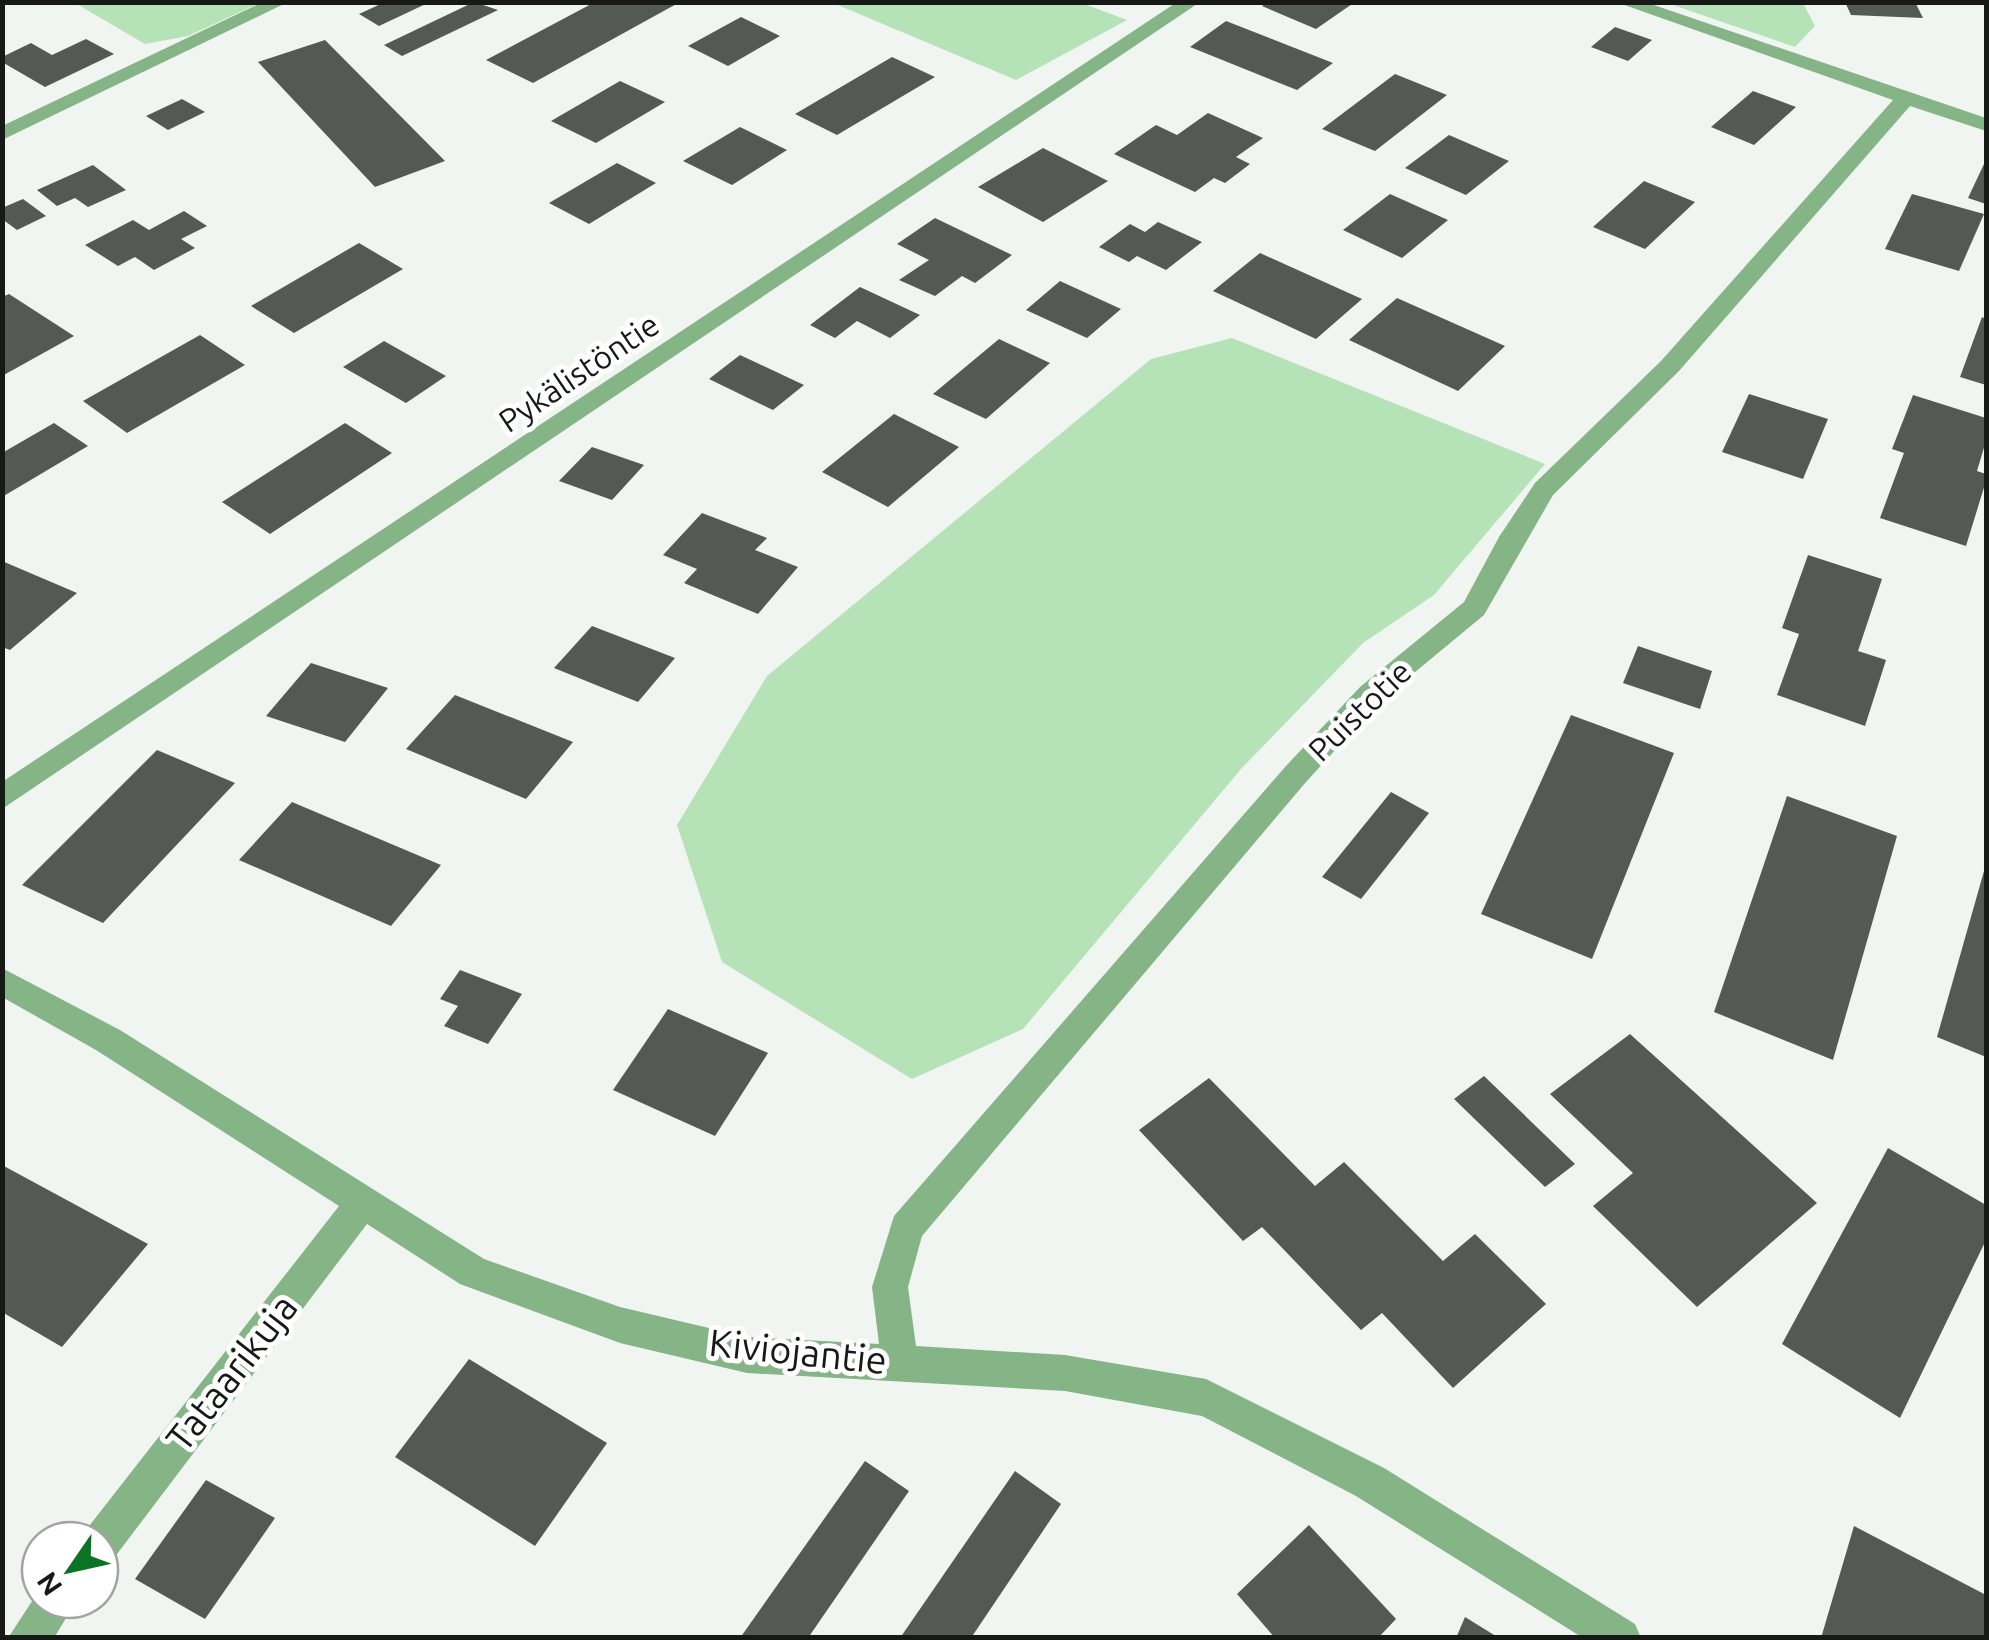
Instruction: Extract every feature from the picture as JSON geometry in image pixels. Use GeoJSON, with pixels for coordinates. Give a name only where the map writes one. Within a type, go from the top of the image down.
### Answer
{"type":"FeatureCollection","features":[{"type":"Feature","properties":{"kind":"street"},"geometry":{"type":"LineString","coordinates":[[2,134],[278,2]]}},
{"type":"Feature","properties":{"kind":"street","name":"Pykälistöntie"},"geometry":{"type":"LineString","coordinates":[[2,798],[1191,2]]}},
{"type":"Feature","properties":{"kind":"street"},"geometry":{"type":"LineString","coordinates":[[1625,2],[1986,125]]}},
{"type":"Feature","properties":{"kind":"street","name":"Puistotie"},"geometry":{"type":"LineString","coordinates":[[900,1362],[890,1287],[906,1228],[1296,774],[1370,694],[1474,608],[1508,543],[1544,489],[1670,366],[1905,99]]}},
{"type":"Feature","properties":{"kind":"street","name":"Kiviojantie"},"geometry":{"type":"LineString","coordinates":[[2,981],[108,1040],[473,1272],[620,1325],[747,1355],[1065,1373],[1206,1398],[1370,1482],[1621,1638]]}},
{"type":"Feature","properties":{"kind":"street","name":"Tataarikuja"},"geometry":{"type":"LineString","coordinates":[[118,1520],[363,1202]]}},
{"type":"Feature","properties":{"kind":"green space"},"geometry":{"type":"Polygon","coordinates":[[[259,2],[188,36],[145,44],[75,3],[259,2]]]}},
{"type":"Feature","properties":{"kind":"green space"},"geometry":{"type":"Polygon","coordinates":[[[833,3],[1082,3],[1127,20],[1016,80],[833,3]]]}},
{"type":"Feature","properties":{"kind":"green space"},"geometry":{"type":"Polygon","coordinates":[[[1667,3],[1803,3],[1815,26],[1795,47],[1667,3]]]}},
{"type":"Feature","properties":{"kind":"green space"},"geometry":{"type":"Polygon","coordinates":[[[1232,338],[1545,464],[1434,595],[1363,643],[1241,769],[1023,1029],[912,1079],[722,962],[677,825],[767,676],[1151,359],[1232,338]]]}},
{"type":"Feature","properties":{"kind":"building"},"geometry":{"type":"Polygon","coordinates":[[[385,2],[430,2],[379,26],[359,14],[385,2]]]}},
{"type":"Feature","properties":{"kind":"building"},"geometry":{"type":"Polygon","coordinates":[[[474,2],[498,10],[402,56],[384,45],[474,2]]]}},
{"type":"Feature","properties":{"kind":"building"},"geometry":{"type":"Polygon","coordinates":[[[595,2],[680,2],[533,83],[486,60],[595,2]]]}},
{"type":"Feature","properties":{"kind":"building"},"geometry":{"type":"Polygon","coordinates":[[[1268,2],[1355,2],[1316,29],[1262,6],[1268,2]]]}},
{"type":"Feature","properties":{"kind":"building"},"geometry":{"type":"Polygon","coordinates":[[[1845,2],[1915,2],[1923,18],[1851,15],[1845,2]]]}},
{"type":"Feature","properties":{"kind":"building"},"geometry":{"type":"Polygon","coordinates":[[[741,17],[780,36],[728,66],[688,46],[741,17]]]}},
{"type":"Feature","properties":{"kind":"building"},"geometry":{"type":"Polygon","coordinates":[[[1226,21],[1333,63],[1297,90],[1190,47],[1226,21]]]}},
{"type":"Feature","properties":{"kind":"building"},"geometry":{"type":"Polygon","coordinates":[[[1615,27],[1652,40],[1628,61],[1591,47],[1615,27]]]}},
{"type":"Feature","properties":{"kind":"building"},"geometry":{"type":"Polygon","coordinates":[[[86,39],[114,54],[45,87],[2,62],[2,57],[31,43],[52,55],[86,39]]]}},
{"type":"Feature","properties":{"kind":"building"},"geometry":{"type":"Polygon","coordinates":[[[325,40],[445,161],[375,187],[258,62],[325,40]]]}},
{"type":"Feature","properties":{"kind":"building"},"geometry":{"type":"Polygon","coordinates":[[[892,57],[935,77],[837,135],[795,114],[892,57]]]}},
{"type":"Feature","properties":{"kind":"building"},"geometry":{"type":"Polygon","coordinates":[[[1395,74],[1447,95],[1375,151],[1322,129],[1395,74]]]}},
{"type":"Feature","properties":{"kind":"building"},"geometry":{"type":"Polygon","coordinates":[[[620,81],[665,102],[596,143],[551,121],[620,81]]]}},
{"type":"Feature","properties":{"kind":"building"},"geometry":{"type":"Polygon","coordinates":[[[1753,91],[1796,107],[1754,145],[1711,127],[1753,91]]]}},
{"type":"Feature","properties":{"kind":"building"},"geometry":{"type":"Polygon","coordinates":[[[182,99],[205,112],[168,130],[146,116],[182,99]]]}},
{"type":"Feature","properties":{"kind":"building"},"geometry":{"type":"Polygon","coordinates":[[[1208,113],[1263,138],[1236,157],[1250,164],[1225,183],[1214,178],[1195,192],[1114,154],[1156,125],[1177,135],[1208,113]]]}},
{"type":"Feature","properties":{"kind":"building"},"geometry":{"type":"Polygon","coordinates":[[[740,127],[787,150],[732,185],[683,161],[740,127]]]}},
{"type":"Feature","properties":{"kind":"building"},"geometry":{"type":"Polygon","coordinates":[[[1449,135],[1509,161],[1466,195],[1405,168],[1449,135]]]}},
{"type":"Feature","properties":{"kind":"building"},"geometry":{"type":"Polygon","coordinates":[[[1043,148],[1108,181],[1043,222],[978,187],[1043,148]]]}},
{"type":"Feature","properties":{"kind":"building"},"geometry":{"type":"Polygon","coordinates":[[[617,163],[656,183],[589,224],[549,203],[617,163]]]}},
{"type":"Feature","properties":{"kind":"building"},"geometry":{"type":"Polygon","coordinates":[[[93,165],[126,190],[88,207],[75,198],[57,206],[37,190],[93,165]]]}},
{"type":"Feature","properties":{"kind":"building"},"geometry":{"type":"Polygon","coordinates":[[[1986,165],[1986,204],[1968,198],[1986,165]]]}},
{"type":"Feature","properties":{"kind":"building"},"geometry":{"type":"Polygon","coordinates":[[[1644,181],[1695,202],[1645,249],[1593,227],[1644,181]]]}},
{"type":"Feature","properties":{"kind":"building"},"geometry":{"type":"Polygon","coordinates":[[[1390,194],[1448,220],[1402,258],[1343,230],[1390,194]]]}},
{"type":"Feature","properties":{"kind":"building"},"geometry":{"type":"Polygon","coordinates":[[[1912,194],[1984,214],[1959,271],[1885,249],[1912,194]]]}},
{"type":"Feature","properties":{"kind":"building"},"geometry":{"type":"Polygon","coordinates":[[[23,199],[46,216],[17,230],[2,219],[2,208],[23,199]]]}},
{"type":"Feature","properties":{"kind":"building"},"geometry":{"type":"Polygon","coordinates":[[[184,211],[207,226],[181,239],[195,248],[154,270],[135,257],[118,266],[85,245],[133,220],[149,230],[184,211]]]}},
{"type":"Feature","properties":{"kind":"building"},"geometry":{"type":"Polygon","coordinates":[[[935,218],[1012,255],[975,283],[962,276],[935,296],[899,280],[929,260],[897,244],[935,218]]]}},
{"type":"Feature","properties":{"kind":"building"},"geometry":{"type":"Polygon","coordinates":[[[1158,222],[1202,242],[1166,270],[1137,256],[1129,262],[1099,247],[1130,224],[1145,232],[1158,222]]]}},
{"type":"Feature","properties":{"kind":"building"},"geometry":{"type":"Polygon","coordinates":[[[359,243],[403,269],[294,333],[251,306],[359,243]]]}},
{"type":"Feature","properties":{"kind":"building"},"geometry":{"type":"Polygon","coordinates":[[[1260,253],[1362,299],[1316,339],[1213,291],[1260,253]]]}},
{"type":"Feature","properties":{"kind":"building"},"geometry":{"type":"Polygon","coordinates":[[[1060,281],[1121,309],[1087,338],[1026,310],[1060,281]]]}},
{"type":"Feature","properties":{"kind":"building"},"geometry":{"type":"Polygon","coordinates":[[[860,287],[920,315],[890,338],[857,321],[835,338],[810,325],[860,287]]]}},
{"type":"Feature","properties":{"kind":"building"},"geometry":{"type":"Polygon","coordinates":[[[9,294],[74,336],[2,376],[2,297],[9,294]]]}},
{"type":"Feature","properties":{"kind":"building"},"geometry":{"type":"Polygon","coordinates":[[[1397,298],[1505,346],[1458,391],[1349,340],[1397,298]]]}},
{"type":"Feature","properties":{"kind":"building"},"geometry":{"type":"Polygon","coordinates":[[[1982,317],[1986,319],[1986,385],[1960,377],[1982,317]]]}},
{"type":"Feature","properties":{"kind":"building"},"geometry":{"type":"Polygon","coordinates":[[[200,335],[245,365],[127,433],[83,401],[200,335]]]}},
{"type":"Feature","properties":{"kind":"building"},"geometry":{"type":"Polygon","coordinates":[[[999,339],[1050,363],[986,419],[933,394],[999,339]]]}},
{"type":"Feature","properties":{"kind":"building"},"geometry":{"type":"Polygon","coordinates":[[[384,341],[446,376],[406,403],[343,367],[384,341]]]}},
{"type":"Feature","properties":{"kind":"building"},"geometry":{"type":"Polygon","coordinates":[[[740,355],[804,385],[773,410],[709,379],[740,355]]]}},
{"type":"Feature","properties":{"kind":"building"},"geometry":{"type":"Polygon","coordinates":[[[1749,394],[1828,419],[1803,479],[1722,452],[1749,394]]]}},
{"type":"Feature","properties":{"kind":"building"},"geometry":{"type":"Polygon","coordinates":[[[1913,395],[1986,418],[1986,441],[1977,471],[1986,474],[1986,481],[1966,546],[1880,518],[1904,453],[1892,449],[1913,395]]]}},
{"type":"Feature","properties":{"kind":"building"},"geometry":{"type":"Polygon","coordinates":[[[894,414],[959,447],[888,507],[822,472],[894,414]]]}},
{"type":"Feature","properties":{"kind":"building"},"geometry":{"type":"Polygon","coordinates":[[[54,423],[88,446],[2,497],[2,453],[54,423]]]}},
{"type":"Feature","properties":{"kind":"building"},"geometry":{"type":"Polygon","coordinates":[[[345,423],[392,453],[270,534],[222,502],[345,423]]]}},
{"type":"Feature","properties":{"kind":"building"},"geometry":{"type":"Polygon","coordinates":[[[592,447],[644,465],[612,500],[559,481],[592,447]]]}},
{"type":"Feature","properties":{"kind":"building"},"geometry":{"type":"Polygon","coordinates":[[[702,513],[767,538],[755,550],[798,567],[758,614],[684,583],[697,569],[663,555],[702,513]]]}},
{"type":"Feature","properties":{"kind":"building"},"geometry":{"type":"Polygon","coordinates":[[[1808,555],[1882,579],[1858,651],[1886,660],[1865,726],[1777,695],[1799,634],[1782,628],[1808,555]]]}},
{"type":"Feature","properties":{"kind":"building"},"geometry":{"type":"Polygon","coordinates":[[[2,561],[77,593],[10,650],[2,647],[2,561]]]}},
{"type":"Feature","properties":{"kind":"building"},"geometry":{"type":"Polygon","coordinates":[[[592,626],[675,658],[638,702],[554,668],[592,626]]]}},
{"type":"Feature","properties":{"kind":"building"},"geometry":{"type":"Polygon","coordinates":[[[1638,646],[1712,671],[1700,709],[1623,683],[1638,646]]]}},
{"type":"Feature","properties":{"kind":"building"},"geometry":{"type":"Polygon","coordinates":[[[311,663],[388,688],[345,742],[266,716],[311,663]]]}},
{"type":"Feature","properties":{"kind":"building"},"geometry":{"type":"Polygon","coordinates":[[[455,695],[573,742],[526,799],[406,749],[455,695]]]}},
{"type":"Feature","properties":{"kind":"building"},"geometry":{"type":"Polygon","coordinates":[[[1571,715],[1674,753],[1592,959],[1481,914],[1571,715]]]}},
{"type":"Feature","properties":{"kind":"building"},"geometry":{"type":"Polygon","coordinates":[[[157,750],[235,783],[103,923],[22,885],[157,750]]]}},
{"type":"Feature","properties":{"kind":"building"},"geometry":{"type":"Polygon","coordinates":[[[1391,792],[1429,813],[1361,899],[1322,877],[1391,792]]]}},
{"type":"Feature","properties":{"kind":"building"},"geometry":{"type":"Polygon","coordinates":[[[1787,796],[1897,836],[1833,1060],[1714,1012],[1787,796]]]}},
{"type":"Feature","properties":{"kind":"building"},"geometry":{"type":"Polygon","coordinates":[[[292,802],[441,865],[391,926],[239,860],[292,802]]]}},
{"type":"Feature","properties":{"kind":"building"},"geometry":{"type":"Polygon","coordinates":[[[1986,864],[1986,1057],[1937,1037],[1986,864]]]}},
{"type":"Feature","properties":{"kind":"building"},"geometry":{"type":"Polygon","coordinates":[[[460,970],[522,994],[488,1044],[444,1026],[458,1006],[440,999],[460,970]]]}},
{"type":"Feature","properties":{"kind":"building"},"geometry":{"type":"Polygon","coordinates":[[[668,1009],[768,1053],[715,1136],[613,1090],[668,1009]]]}},
{"type":"Feature","properties":{"kind":"building"},"geometry":{"type":"Polygon","coordinates":[[[1630,1034],[1817,1203],[1697,1307],[1593,1206],[1633,1173],[1550,1094],[1630,1034]]]}},
{"type":"Feature","properties":{"kind":"building"},"geometry":{"type":"Polygon","coordinates":[[[1484,1076],[1575,1164],[1545,1187],[1454,1099],[1484,1076]]]}},
{"type":"Feature","properties":{"kind":"building"},"geometry":{"type":"Polygon","coordinates":[[[1209,1078],[1315,1186],[1344,1162],[1443,1261],[1475,1234],[1546,1304],[1453,1388],[1382,1313],[1361,1330],[1262,1227],[1243,1241],[1139,1130],[1209,1078]]]}},
{"type":"Feature","properties":{"kind":"building"},"geometry":{"type":"Polygon","coordinates":[[[1888,1148],[1986,1205],[1986,1240],[1900,1418],[1782,1344],[1888,1148]]]}},
{"type":"Feature","properties":{"kind":"building"},"geometry":{"type":"Polygon","coordinates":[[[2,1165],[148,1244],[62,1347],[2,1312],[2,1165]]]}},
{"type":"Feature","properties":{"kind":"building"},"geometry":{"type":"Polygon","coordinates":[[[469,1359],[607,1443],[535,1546],[395,1457],[469,1359]]]}},
{"type":"Feature","properties":{"kind":"building"},"geometry":{"type":"Polygon","coordinates":[[[865,1461],[909,1491],[808,1638],[740,1638],[865,1461]]]}},
{"type":"Feature","properties":{"kind":"building"},"geometry":{"type":"Polygon","coordinates":[[[1015,1471],[1061,1504],[971,1638],[900,1638],[1015,1471]]]}},
{"type":"Feature","properties":{"kind":"building"},"geometry":{"type":"Polygon","coordinates":[[[206,1480],[275,1518],[205,1619],[135,1579],[206,1480]]]}},
{"type":"Feature","properties":{"kind":"building"},"geometry":{"type":"Polygon","coordinates":[[[1309,1525],[1396,1619],[1378,1638],[1275,1638],[1237,1594],[1309,1525]]]}},
{"type":"Feature","properties":{"kind":"building"},"geometry":{"type":"Polygon","coordinates":[[[1854,1526],[1986,1595],[1986,1638],[1821,1638],[1854,1526]]]}},
{"type":"Feature","properties":{"kind":"building"},"geometry":{"type":"Polygon","coordinates":[[[1465,1617],[1499,1638],[1456,1638],[1465,1617]]]}}]}
